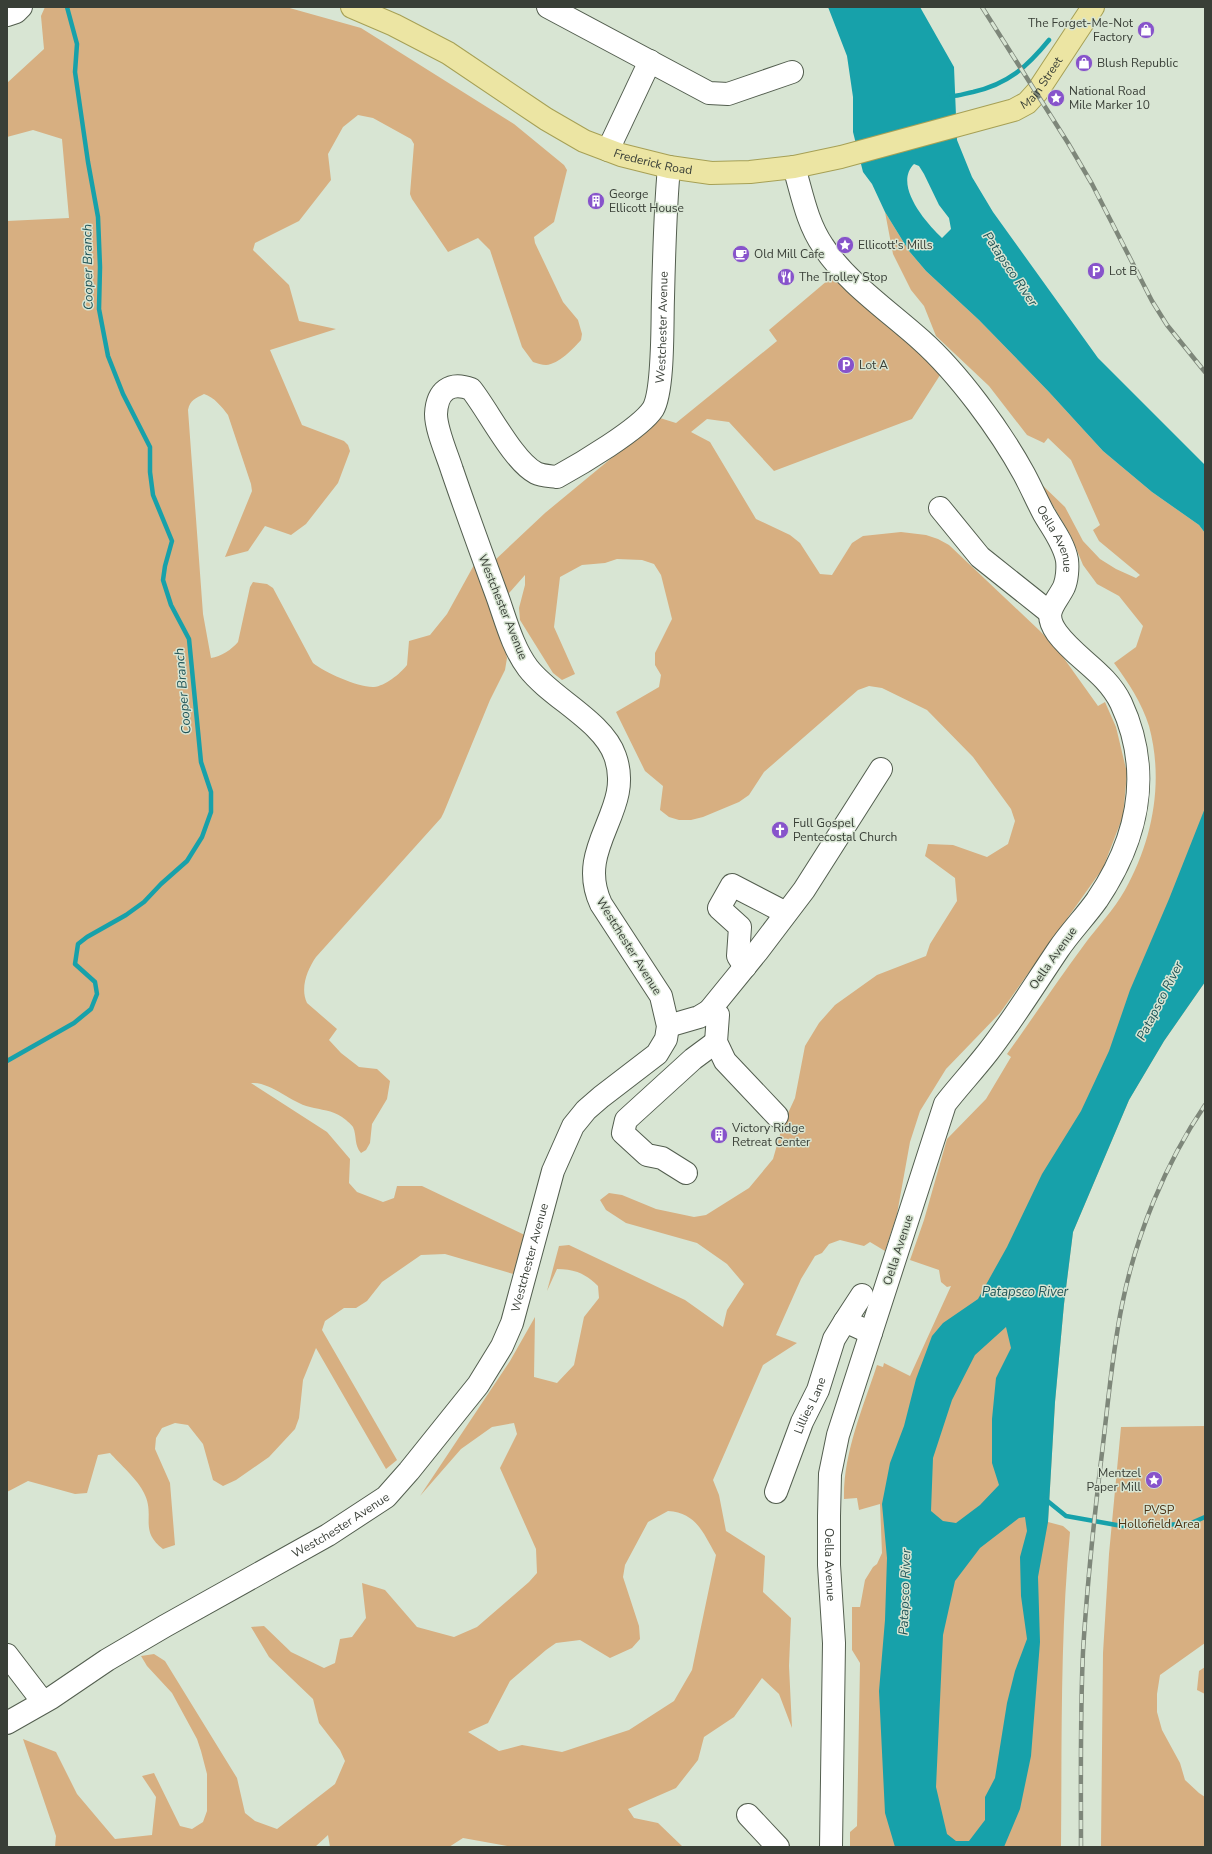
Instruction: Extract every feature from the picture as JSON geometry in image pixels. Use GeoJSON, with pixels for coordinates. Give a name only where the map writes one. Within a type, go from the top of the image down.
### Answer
{"type":"FeatureCollection","features":[{"type":"Feature","properties":{"kind":"main road","name":"Frederick Road"},"geometry":{"type":"LineString","coordinates":[[352,7],[394,24],[421,38],[584,142],[669,167],[711,173],[750,172],[794,167],[841,157],[986,118]]}},
{"type":"Feature","properties":{"kind":"main road","name":"Main Street"},"geometry":{"type":"LineString","coordinates":[[986,118],[1014,110],[1027,103],[1037,92],[1093,7]]}},
{"type":"Feature","properties":{"kind":"street"},"geometry":{"type":"LineString","coordinates":[[7,15],[16,12],[21,7]]}},
{"type":"Feature","properties":{"kind":"street"},"geometry":{"type":"LineString","coordinates":[[548,7],[709,93],[728,94],[792,72]]}},
{"type":"Feature","properties":{"kind":"street"},"geometry":{"type":"LineString","coordinates":[[608,150],[650,61]]}},
{"type":"Feature","properties":{"kind":"street","name":"Westchester Avenue"},"geometry":{"type":"LineString","coordinates":[[7,1723],[165,1626],[328,1535],[386,1497],[409,1471],[478,1385],[502,1346],[518,1304],[553,1171],[573,1126],[586,1110],[657,1054],[666,1039],[668,1026],[661,996],[601,904],[596,893],[593,880],[593,867],[596,851],[619,794],[620,773],[615,755],[605,738],[588,721],[550,689],[528,667],[506,622],[441,436],[436,415],[438,401],[442,392],[452,386],[461,385],[471,389],[524,463],[535,473],[557,477],[627,432],[647,417],[654,408],[658,396],[661,361],[665,214],[669,167]]}},
{"type":"Feature","properties":{"kind":"street","name":"Oella Avenue"},"geometry":{"type":"LineString","coordinates":[[794,167],[808,214],[823,248],[848,276],[924,342],[961,383],[1024,474],[1062,544],[1067,560],[1065,585],[1050,612],[1051,622],[1057,632],[1112,685],[1121,704],[1136,748],[1140,783],[1137,810],[1114,873],[1095,903],[1060,947],[988,1053],[962,1081],[945,1104],[838,1435],[830,1474],[829,1565],[834,1643],[831,1847]]}},
{"type":"Feature","properties":{"kind":"street"},"geometry":{"type":"LineString","coordinates":[[940,508],[980,556],[1050,612]]}},
{"type":"Feature","properties":{"kind":"street"},"geometry":{"type":"LineString","coordinates":[[668,1026],[699,1017],[709,1011],[804,890],[882,770]]}},
{"type":"Feature","properties":{"kind":"street"},"geometry":{"type":"LineString","coordinates":[[745,967],[738,956],[740,927],[719,908],[732,885],[786,913]]}},
{"type":"Feature","properties":{"kind":"street"},"geometry":{"type":"LineString","coordinates":[[709,1011],[718,1015],[716,1042],[725,1061],[777,1116]]}},
{"type":"Feature","properties":{"kind":"street"},"geometry":{"type":"LineString","coordinates":[[686,1173],[662,1158],[647,1156],[623,1133],[626,1120],[693,1059],[716,1042]]}},
{"type":"Feature","properties":{"kind":"street","name":"Lillies Lane"},"geometry":{"type":"LineString","coordinates":[[776,1492],[802,1422],[818,1390],[834,1339],[862,1295]]}},
{"type":"Feature","properties":{"kind":"street"},"geometry":{"type":"LineString","coordinates":[[845,1320],[871,1333]]}},
{"type":"Feature","properties":{"kind":"street"},"geometry":{"type":"LineString","coordinates":[[7,1655],[43,1702]]}},
{"type":"Feature","properties":{"kind":"street"},"geometry":{"type":"LineString","coordinates":[[748,1815],[778,1847]]}},
{"type":"Feature","properties":{"kind":"green space"},"geometry":{"type":"Polygon","coordinates":[[[45,7],[286,7],[361,28],[514,124],[564,165],[567,170],[554,222],[534,237],[535,243],[563,302],[578,320],[582,334],[581,340],[570,352],[551,364],[544,365],[533,362],[522,347],[490,250],[478,238],[448,252],[412,199],[410,194],[414,144],[411,139],[373,118],[358,115],[343,127],[328,154],[331,180],[299,221],[255,243],[253,250],[289,285],[299,321],[336,329],[270,350],[302,425],[344,441],[348,445],[350,451],[338,483],[306,524],[291,535],[265,526],[248,551],[225,557],[252,491],[251,484],[228,415],[208,395],[204,394],[198,397],[190,404],[188,410],[203,614],[211,658],[226,652],[238,642],[250,587],[253,582],[267,584],[273,588],[313,663],[318,667],[333,675],[368,687],[378,686],[387,682],[396,676],[407,665],[409,641],[430,635],[447,614],[474,565],[478,576],[545,513],[660,418],[676,423],[777,341],[769,330],[834,275],[942,372],[912,419],[774,471],[729,422],[707,419],[691,432],[710,442],[756,519],[790,535],[800,543],[820,574],[832,575],[852,543],[863,536],[901,532],[926,535],[949,545],[1058,650],[1098,706],[1105,702],[1116,727],[1127,773],[1123,816],[1103,868],[1000,1013],[946,1069],[920,1111],[910,1142],[897,1214],[885,1251],[870,1242],[864,1246],[840,1240],[829,1244],[822,1253],[815,1256],[801,1279],[776,1335],[797,1343],[763,1365],[713,1480],[719,1495],[726,1531],[765,1556],[763,1592],[791,1618],[789,1666],[792,1728],[779,1694],[762,1678],[734,1717],[704,1737],[698,1760],[676,1788],[628,1809],[634,1818],[658,1823],[683,1847],[513,1847],[463,1838],[449,1847],[330,1847],[328,1835],[315,1847],[55,1847],[56,1836],[23,1739],[56,1752],[77,1794],[115,1839],[152,1835],[156,1797],[142,1776],[154,1773],[180,1826],[192,1829],[203,1822],[207,1811],[207,1774],[201,1751],[197,1739],[172,1693],[147,1666],[141,1656],[154,1654],[165,1661],[237,1778],[245,1813],[255,1821],[277,1829],[335,1784],[345,1761],[340,1750],[319,1723],[313,1699],[269,1657],[251,1627],[264,1626],[291,1652],[324,1668],[335,1663],[340,1639],[352,1637],[366,1618],[362,1583],[385,1590],[417,1627],[454,1637],[477,1627],[529,1582],[537,1573],[536,1549],[500,1468],[517,1434],[514,1423],[492,1427],[461,1449],[420,1496],[510,1361],[535,1317],[534,1377],[557,1383],[574,1365],[584,1317],[599,1298],[598,1286],[589,1278],[580,1273],[557,1269],[547,1291],[559,1246],[569,1245],[685,1300],[723,1327],[727,1310],[744,1284],[727,1264],[697,1243],[626,1223],[606,1210],[600,1200],[609,1193],[622,1195],[656,1209],[694,1217],[706,1215],[749,1188],[773,1159],[783,1124],[795,1098],[805,1046],[819,1023],[835,1005],[877,975],[926,956],[930,944],[957,901],[955,878],[925,856],[928,844],[953,845],[987,857],[1008,844],[1015,821],[1011,809],[973,757],[927,710],[882,688],[869,686],[858,690],[764,772],[749,795],[739,802],[703,817],[691,820],[679,820],[669,817],[660,810],[663,786],[645,771],[616,712],[659,687],[661,675],[655,665],[655,653],[672,619],[661,575],[654,564],[642,560],[617,559],[605,563],[582,565],[560,577],[554,627],[575,674],[562,680],[553,673],[520,620],[519,608],[525,585],[525,575],[493,611],[502,635],[507,658],[505,670],[490,700],[441,818],[316,957],[307,973],[304,991],[307,1003],[337,1029],[329,1040],[341,1053],[359,1067],[377,1069],[390,1081],[387,1099],[372,1124],[370,1143],[366,1150],[361,1153],[356,1144],[353,1127],[342,1117],[302,1104],[266,1086],[251,1083],[327,1132],[350,1159],[349,1183],[357,1192],[383,1202],[394,1198],[397,1186],[422,1186],[531,1238],[517,1275],[445,1254],[421,1255],[382,1282],[367,1301],[356,1308],[344,1308],[325,1321],[322,1330],[397,1460],[386,1469],[316,1348],[303,1380],[299,1418],[295,1429],[269,1457],[236,1480],[223,1486],[213,1480],[203,1444],[188,1425],[175,1423],[162,1428],[156,1438],[155,1449],[170,1483],[175,1545],[163,1549],[155,1542],[149,1529],[149,1509],[144,1493],[133,1478],[110,1453],[98,1455],[87,1493],[75,1494],[28,1481],[7,1492],[7,221],[69,218],[62,139],[33,130],[7,137],[7,83],[44,49],[41,16],[45,7]],[[668,1511],[648,1522],[625,1565],[623,1577],[639,1626],[640,1639],[632,1648],[610,1658],[580,1640],[556,1643],[510,1681],[488,1723],[468,1732],[499,1751],[522,1745],[562,1752],[629,1730],[674,1701],[692,1670],[716,1555],[703,1532],[693,1520],[678,1513],[668,1511]]]}},
{"type":"Feature","properties":{"kind":"green space"},"geometry":{"type":"Polygon","coordinates":[[[885,212],[909,251],[926,271],[979,320],[1049,392],[1103,451],[1152,492],[1199,525],[1205,533],[1205,982],[1164,1041],[1129,1100],[1073,1232],[1064,1304],[1055,1402],[1048,1522],[1063,1526],[1070,1532],[1063,1650],[1061,1847],[850,1847],[850,1832],[857,1826],[860,1663],[852,1650],[852,1607],[860,1607],[865,1580],[873,1567],[877,1564],[882,1553],[880,1504],[859,1510],[857,1498],[844,1499],[845,1482],[850,1448],[877,1365],[883,1367],[884,1363],[910,1376],[951,1286],[947,1287],[941,1282],[939,1270],[910,1260],[924,1220],[947,1139],[986,1099],[1011,1057],[1007,1054],[1089,938],[1121,897],[1135,871],[1149,831],[1153,810],[1156,768],[1149,726],[1143,709],[1114,663],[1136,647],[1143,626],[1119,596],[1097,584],[1083,565],[1071,536],[1039,482],[1065,507],[1083,541],[1100,559],[1116,569],[1136,578],[1140,575],[1099,541],[1093,530],[1100,525],[1071,460],[1048,438],[1044,443],[1027,435],[989,386],[936,336],[924,306],[911,290],[893,254],[885,212]]]}},
{"type":"Feature","properties":{"kind":"green space","name":"PVSP Hollofield Area"},"geometry":{"type":"Polygon","coordinates":[[[1205,1426],[1205,1643],[1160,1675],[1157,1694],[1157,1712],[1162,1730],[1180,1763],[1185,1780],[1205,1797],[1205,1847],[1101,1847],[1103,1653],[1109,1554],[1121,1427],[1205,1426]]]}},
{"type":"Feature","properties":{"kind":"green space"},"geometry":{"type":"Polygon","coordinates":[[[1205,1667],[1205,1694],[1197,1690],[1199,1671],[1205,1667]]]}},
{"type":"Feature","properties":{"kind":"water","name":"Patapsco River"},"geometry":{"type":"Polygon","coordinates":[[[828,7],[920,7],[954,67],[957,140],[972,177],[993,212],[1098,358],[1205,465],[1205,533],[1199,525],[1152,492],[1103,451],[1049,392],[979,320],[926,271],[909,251],[885,212],[872,184],[863,172],[853,132],[853,97],[847,56],[828,7]],[[914,164],[909,173],[907,182],[909,193],[921,214],[942,238],[951,229],[949,218],[939,205],[919,166],[914,164]]]}},
{"type":"Feature","properties":{"kind":"water","name":"Patapsco River"},"geometry":{"type":"Polygon","coordinates":[[[1205,808],[1205,982],[1164,1041],[1129,1100],[1073,1232],[1064,1304],[1055,1402],[1048,1522],[1038,1577],[1040,1642],[1031,1756],[1020,1809],[1004,1847],[895,1847],[885,1813],[879,1691],[885,1620],[887,1558],[882,1504],[890,1463],[904,1426],[916,1379],[932,1336],[943,1323],[978,1299],[1007,1247],[1042,1174],[1081,1111],[1109,1051],[1130,990],[1169,899],[1205,808]],[[1006,1327],[975,1355],[952,1400],[933,1458],[931,1511],[943,1521],[956,1523],[980,1505],[999,1485],[992,1463],[992,1419],[996,1378],[1011,1348],[1006,1327]],[[1025,1517],[1019,1518],[980,1548],[955,1581],[943,1635],[936,1787],[947,1834],[956,1841],[969,1841],[985,1820],[985,1797],[995,1778],[1007,1703],[1015,1671],[1027,1639],[1021,1596],[1020,1557],[1027,1531],[1025,1517]]]}},
{"type":"Feature","properties":{"kind":"waterway","name":"Cooper Branch"},"geometry":{"type":"LineString","coordinates":[[7,1061],[74,1023],[91,1009],[97,994],[95,982],[75,964],[78,944],[87,937],[126,915],[144,902],[161,884],[187,861],[202,837],[211,812],[211,792],[201,762],[189,639],[171,605],[163,580],[172,541],[153,495],[150,472],[150,447],[123,394],[108,356],[99,309],[100,267],[98,217],[88,162],[75,72],[77,44],[67,7]]}},
{"type":"Feature","properties":{"kind":"waterway"},"geometry":{"type":"LineString","coordinates":[[952,96],[985,89],[1007,79],[1025,66],[1049,40]]}},
{"type":"Feature","properties":{"kind":"waterway"},"geometry":{"type":"LineString","coordinates":[[1045,1499],[1066,1516],[1122,1526],[1189,1524],[1205,1517]]}},
{"type":"Feature","properties":{"kind":"railway"},"geometry":{"type":"LineString","coordinates":[[982,7],[1068,143],[1092,184],[1152,301],[1167,325],[1205,372]]}},
{"type":"Feature","properties":{"kind":"railway"},"geometry":{"type":"LineString","coordinates":[[1081,1847],[1081,1701],[1083,1652],[1096,1503],[1110,1379],[1122,1305],[1135,1253],[1154,1201],[1177,1151],[1205,1105]]}},
{"type":"Feature","properties":{"kind":"place","name":"The Forget-Me-Not Factory"},"geometry":{"type":"Point","coordinates":[1146,30]}},
{"type":"Feature","properties":{"kind":"place","name":"Blush Republic"},"geometry":{"type":"Point","coordinates":[1084,63]}},
{"type":"Feature","properties":{"kind":"place","name":"National Road Mile Marker 10"},"geometry":{"type":"Point","coordinates":[1056,98]}},
{"type":"Feature","properties":{"kind":"place","name":"George Ellicott House"},"geometry":{"type":"Point","coordinates":[596,201]}},
{"type":"Feature","properties":{"kind":"place","name":"Ellicott's Mills"},"geometry":{"type":"Point","coordinates":[845,245]}},
{"type":"Feature","properties":{"kind":"place","name":"Old Mill Cafe"},"geometry":{"type":"Point","coordinates":[741,254]}},
{"type":"Feature","properties":{"kind":"place","name":"Lot B"},"geometry":{"type":"Point","coordinates":[1096,271]}},
{"type":"Feature","properties":{"kind":"place","name":"The Trolley Stop"},"geometry":{"type":"Point","coordinates":[786,277]}},
{"type":"Feature","properties":{"kind":"place","name":"Lot A"},"geometry":{"type":"Point","coordinates":[846,365]}},
{"type":"Feature","properties":{"kind":"place","name":"Full Gospel Pentecostal Church"},"geometry":{"type":"Point","coordinates":[780,830]}},
{"type":"Feature","properties":{"kind":"place","name":"Victory Ridge Retreat Center"},"geometry":{"type":"Point","coordinates":[719,1135]}},
{"type":"Feature","properties":{"kind":"place","name":"Mentzel Paper Mill"},"geometry":{"type":"Point","coordinates":[1154,1480]}}]}
